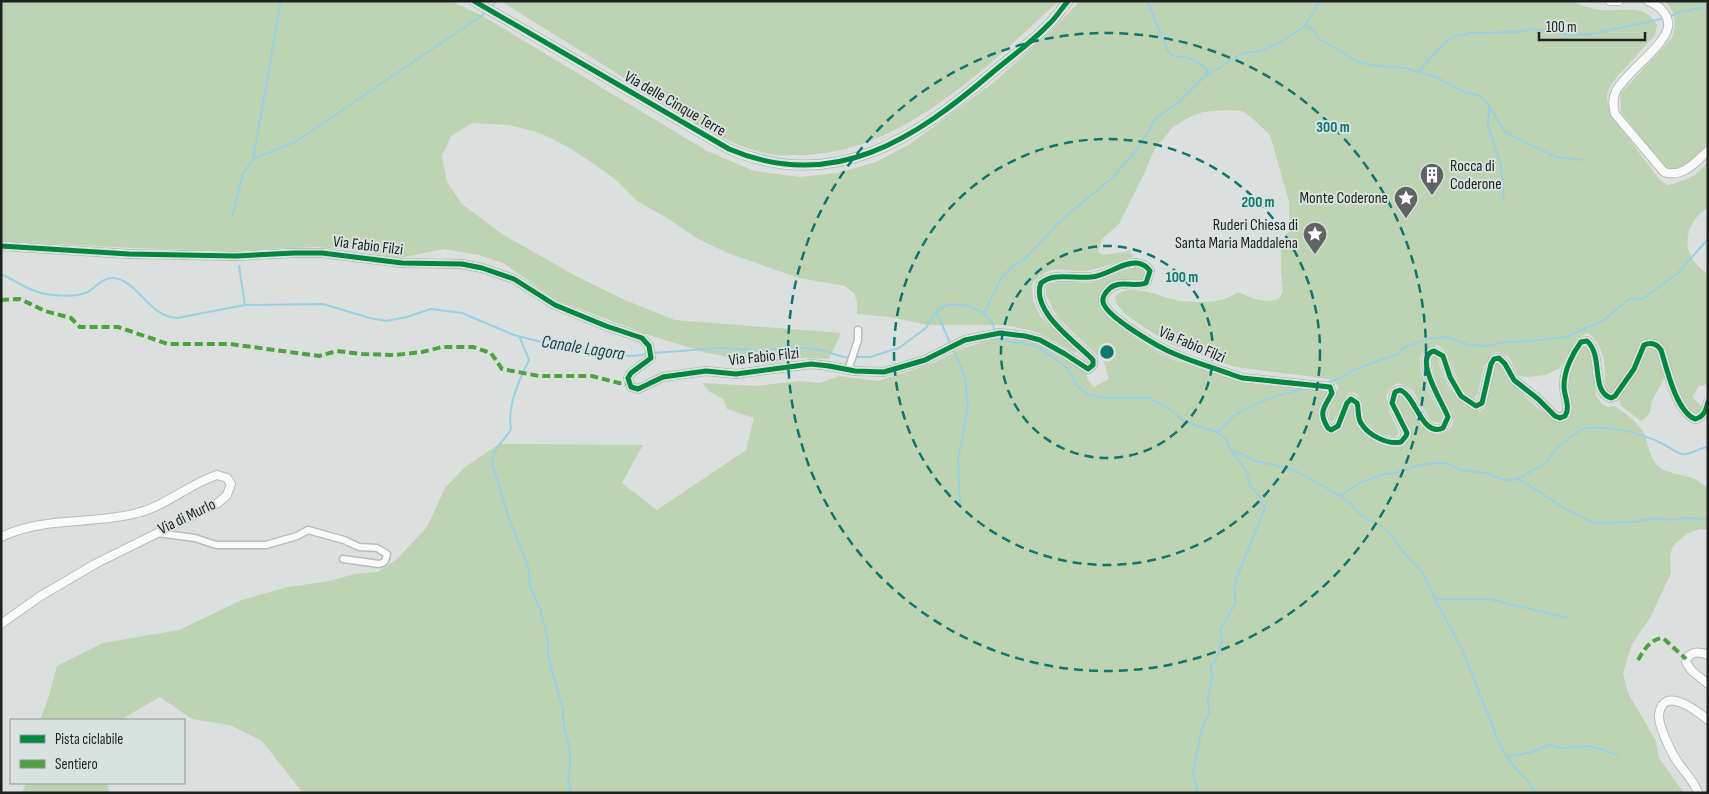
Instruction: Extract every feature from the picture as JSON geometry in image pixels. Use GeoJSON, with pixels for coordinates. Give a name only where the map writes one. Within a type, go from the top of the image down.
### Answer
{"type":"FeatureCollection","features":[{"type":"Feature","properties":{"kind":"main road","name":"Via delle Cinque Terre"},"geometry":{"type":"LineString","coordinates":[[474,1],[729,150],[767,162],[797,166],[856,159],[881,149],[924,126],[961,99],[1049,25],[1068,1]]}},
{"type":"Feature","properties":{"kind":"street"},"geometry":{"type":"LineString","coordinates":[[1610,1],[1619,1]]}},
{"type":"Feature","properties":{"kind":"street"},"geometry":{"type":"LineString","coordinates":[[1648,1],[1658,6],[1665,14],[1668,28],[1662,39],[1616,90],[1613,104],[1615,114],[1664,172],[1672,174],[1683,172],[1708,151]]}},
{"type":"Feature","properties":{"kind":"street","name":"Via Fabio Filzi"},"geometry":{"type":"LineString","coordinates":[[1,246],[129,254],[236,256],[322,253],[402,263],[462,264],[490,270],[514,279],[554,306],[606,326],[631,333],[646,341],[651,358],[629,376],[628,381],[631,388],[638,390],[663,378],[706,371],[736,374],[811,364],[850,366],[878,373],[925,360],[966,340],[1000,333],[1040,340],[1086,368],[1090,368],[1094,364],[1093,360],[1048,316],[1040,300],[1041,283],[1052,278],[1091,277],[1108,273],[1126,265],[1139,264],[1150,271],[1146,283],[1116,284],[1105,294],[1103,299],[1105,307],[1114,316],[1137,333],[1175,354],[1242,378],[1330,387],[1332,393],[1322,416],[1331,430],[1338,426],[1347,403],[1351,399],[1357,403],[1359,418],[1367,430],[1390,442],[1401,442],[1406,433],[1392,403],[1395,392],[1400,390],[1409,396],[1427,425],[1439,430],[1443,428],[1448,417],[1427,369],[1427,356],[1430,352],[1435,351],[1443,356],[1447,371],[1457,390],[1465,400],[1476,406],[1483,402],[1491,364],[1494,359],[1499,358],[1505,364],[1514,380],[1555,416],[1563,418],[1567,414],[1568,407],[1564,388],[1565,378],[1573,354],[1581,342],[1585,340],[1591,344],[1596,354],[1599,386],[1602,393],[1608,398],[1615,396],[1634,369],[1644,345],[1651,344],[1657,346],[1660,350],[1677,396],[1688,415],[1695,419],[1701,417],[1708,402]]}},
{"type":"Feature","properties":{"kind":"street"},"geometry":{"type":"LineString","coordinates":[[850,366],[858,340],[858,330]]}},
{"type":"Feature","properties":{"kind":"street","name":"Via di Murlo"},"geometry":{"type":"LineString","coordinates":[[1,537],[20,529],[36,526],[136,514],[150,509],[213,477],[221,475],[230,481],[231,488],[224,499],[155,532],[95,564],[39,597],[1,624]]}},
{"type":"Feature","properties":{"kind":"street"},"geometry":{"type":"LineString","coordinates":[[155,532],[195,538],[216,545],[266,545],[297,536],[308,530],[344,540],[360,548],[377,548],[387,554],[386,560],[379,564],[343,559]]}},
{"type":"Feature","properties":{"kind":"street"},"geometry":{"type":"LineString","coordinates":[[1708,655],[1693,652],[1686,662],[1691,670],[1708,684]]}},
{"type":"Feature","properties":{"kind":"street"},"geometry":{"type":"LineString","coordinates":[[1698,793],[1695,784],[1672,753],[1659,715],[1664,705],[1670,701],[1675,701],[1690,706],[1708,720]]}},
{"type":"Feature","properties":{"kind":"green space"},"geometry":{"type":"Polygon","coordinates":[[[1,1],[451,1],[481,15],[707,151],[754,171],[800,177],[837,173],[876,162],[910,144],[994,82],[1052,30],[1080,1],[1572,1],[1599,10],[1640,11],[1652,18],[1657,25],[1655,35],[1609,88],[1607,95],[1608,103],[1620,126],[1660,180],[1667,185],[1690,178],[1700,171],[1708,161],[1708,208],[1693,223],[1687,243],[1691,257],[1708,275],[1708,384],[1699,386],[1692,397],[1702,407],[1701,413],[1695,416],[1684,402],[1662,345],[1655,341],[1647,340],[1621,383],[1610,393],[1606,390],[1605,386],[1604,364],[1601,351],[1588,333],[1577,338],[1560,368],[1545,375],[1518,376],[1509,357],[1499,352],[1493,353],[1484,366],[1478,394],[1474,398],[1467,394],[1462,387],[1448,356],[1437,345],[1426,349],[1421,356],[1420,365],[1427,388],[1442,416],[1441,420],[1439,423],[1431,421],[1412,390],[1399,383],[1392,387],[1386,399],[1387,406],[1399,432],[1396,437],[1392,437],[1382,434],[1370,426],[1364,415],[1360,399],[1355,393],[1349,393],[1346,396],[1332,422],[1329,411],[1338,386],[1332,380],[1235,367],[1170,344],[1126,315],[1116,303],[1115,297],[1121,292],[1138,290],[1174,300],[1206,302],[1230,297],[1238,292],[1258,300],[1268,301],[1279,299],[1283,291],[1281,247],[1290,228],[1289,202],[1270,135],[1242,111],[1203,112],[1188,118],[1173,127],[1154,150],[1119,224],[1102,239],[1098,251],[1102,255],[1130,251],[1133,257],[1091,270],[1053,270],[1039,276],[1032,284],[1033,300],[1040,316],[1076,351],[1075,353],[1043,335],[1004,325],[928,325],[890,317],[857,314],[857,302],[854,293],[845,286],[799,278],[730,254],[698,239],[637,201],[616,180],[566,146],[540,133],[509,125],[472,123],[451,136],[442,156],[447,182],[462,204],[502,234],[576,276],[625,300],[675,320],[841,333],[829,359],[804,358],[765,364],[707,353],[649,335],[556,300],[503,263],[479,255],[444,249],[400,258],[359,251],[316,247],[228,251],[1,241],[1,1]]]}},
{"type":"Feature","properties":{"kind":"green space"},"geometry":{"type":"Polygon","coordinates":[[[501,1],[1059,1],[970,80],[937,105],[903,126],[868,142],[830,152],[772,155],[733,142],[698,125],[501,1]]]}},
{"type":"Feature","properties":{"kind":"green space"},"geometry":{"type":"Polygon","coordinates":[[[1664,1],[1708,1],[1708,146],[1680,169],[1672,170],[1664,167],[1621,112],[1620,94],[1672,38],[1675,28],[1673,13],[1664,1]]]}},
{"type":"Feature","properties":{"kind":"green space"},"geometry":{"type":"Polygon","coordinates":[[[1135,268],[1141,269],[1145,273],[1143,279],[1120,279],[1109,283],[1100,292],[1098,304],[1113,322],[1154,350],[1171,359],[1244,383],[1304,387],[1327,391],[1328,393],[1319,413],[1320,423],[1326,433],[1333,435],[1342,427],[1352,404],[1354,406],[1356,424],[1359,429],[1373,441],[1392,447],[1403,446],[1411,436],[1411,430],[1397,404],[1399,394],[1409,403],[1424,429],[1430,433],[1438,435],[1444,433],[1453,424],[1452,415],[1435,376],[1431,359],[1433,355],[1438,358],[1443,375],[1452,391],[1464,404],[1472,409],[1480,411],[1485,408],[1494,369],[1496,364],[1499,363],[1509,382],[1539,409],[1556,421],[1564,422],[1572,414],[1572,404],[1568,388],[1569,378],[1583,346],[1586,346],[1592,359],[1596,396],[1601,403],[1607,407],[1615,406],[1636,423],[1642,430],[1652,458],[1658,466],[1666,471],[1695,479],[1708,487],[1708,530],[1700,529],[1688,533],[1672,548],[1670,556],[1671,573],[1650,618],[1632,644],[1623,673],[1628,693],[1656,741],[1659,758],[1684,793],[303,793],[262,741],[230,725],[192,719],[160,697],[122,719],[40,719],[57,666],[103,643],[179,630],[242,600],[288,587],[330,581],[354,574],[378,572],[397,559],[427,527],[445,488],[465,467],[499,444],[643,445],[622,483],[657,510],[746,450],[754,418],[727,409],[723,399],[710,392],[702,383],[756,386],[799,381],[819,383],[839,376],[878,381],[931,364],[963,348],[997,338],[1025,341],[1039,345],[1057,354],[1086,373],[1088,380],[1094,387],[1109,379],[1104,362],[1057,317],[1046,295],[1046,287],[1059,282],[1093,282],[1135,268]]]}},
{"type":"Feature","properties":{"kind":"green space"},"geometry":{"type":"Polygon","coordinates":[[[1651,348],[1656,351],[1665,377],[1652,401],[1650,412],[1641,421],[1621,406],[1618,397],[1640,367],[1647,350],[1651,348]]]}},
{"type":"Feature","properties":{"kind":"green space"},"geometry":{"type":"Polygon","coordinates":[[[26,784],[107,784],[110,793],[21,793],[26,784]]]}},
{"type":"Feature","properties":{"kind":"waterway"},"geometry":{"type":"LineString","coordinates":[[232,218],[243,174],[253,159],[281,1]]}},
{"type":"Feature","properties":{"kind":"waterway"},"geometry":{"type":"LineString","coordinates":[[493,5],[496,1]]}},
{"type":"Feature","properties":{"kind":"waterway"},"geometry":{"type":"LineString","coordinates":[[1147,1],[1169,53],[1188,58],[1200,64],[1208,70],[1205,76]]}},
{"type":"Feature","properties":{"kind":"waterway"},"geometry":{"type":"LineString","coordinates":[[984,313],[1002,277],[1014,265],[1025,259],[1060,221],[1113,177],[1139,147],[1156,118],[1178,103],[1203,78],[1243,53],[1255,52],[1276,45],[1305,26],[1320,1]]}},
{"type":"Feature","properties":{"kind":"waterway"},"geometry":{"type":"LineString","coordinates":[[1670,16],[1708,6]]}},
{"type":"Feature","properties":{"kind":"waterway"},"geometry":{"type":"LineString","coordinates":[[253,159],[295,142],[487,12]]}},
{"type":"Feature","properties":{"kind":"waterway"},"geometry":{"type":"LineString","coordinates":[[1418,72],[1444,43],[1453,37],[1471,33],[1515,32],[1533,29],[1563,34],[1586,35],[1666,18]]}},
{"type":"Feature","properties":{"kind":"waterway"},"geometry":{"type":"LineString","coordinates":[[1305,26],[1313,29],[1318,38],[1358,62],[1405,68],[1436,77],[1464,92],[1478,95],[1485,100],[1505,132],[1556,157],[1582,160]]}},
{"type":"Feature","properties":{"kind":"waterway"},"geometry":{"type":"LineString","coordinates":[[1489,107],[1488,126],[1501,165],[1504,201]]}},
{"type":"Feature","properties":{"kind":"waterway"},"geometry":{"type":"LineString","coordinates":[[1324,384],[1345,376],[1353,370],[1398,354],[1403,348],[1428,339],[1447,337],[1469,345],[1487,346],[1504,342],[1566,337],[1604,320],[1630,298],[1638,300],[1645,297],[1677,274],[1708,239]]}},
{"type":"Feature","properties":{"kind":"waterway"},"geometry":{"type":"LineString","coordinates":[[239,266],[245,305]]}},
{"type":"Feature","properties":{"kind":"waterway","name":"Canale Lagora"},"geometry":{"type":"LineString","coordinates":[[1,274],[35,291],[62,296],[83,294],[103,281],[114,278],[130,285],[158,311],[167,316],[177,318],[245,305],[323,304],[386,321],[407,317],[431,309],[462,313],[514,335],[549,344],[606,354],[632,356],[649,354]]}},
{"type":"Feature","properties":{"kind":"waterway","name":"Canale Lagora"},"geometry":{"type":"LineString","coordinates":[[653,353],[720,348],[771,350],[789,346],[820,350],[844,357],[870,357],[899,348],[926,328],[936,311],[949,304],[969,306],[984,313],[992,322],[995,331]]}},
{"type":"Feature","properties":{"kind":"waterway"},"geometry":{"type":"LineString","coordinates":[[936,311],[951,345]]}},
{"type":"Feature","properties":{"kind":"waterway"},"geometry":{"type":"LineString","coordinates":[[997,335],[1000,340],[1037,346],[1067,368],[1078,387],[1089,395],[1107,398],[1150,398],[1171,410],[1185,422],[1217,432],[1226,439],[1247,472],[1250,485],[1259,496],[1265,508],[1237,577],[1234,591],[1236,599],[1234,606],[1220,630],[1222,635],[1221,645],[1210,669],[1213,674],[1208,698],[1209,713],[1202,728],[1193,773],[1198,793]]}},
{"type":"Feature","properties":{"kind":"waterway"},"geometry":{"type":"LineString","coordinates":[[520,338],[529,360],[512,402],[511,429],[496,449],[492,464],[510,521],[528,566],[530,586],[540,609],[548,641],[548,656],[563,710],[564,728],[570,748],[568,777],[571,793]]}},
{"type":"Feature","properties":{"kind":"waterway"},"geometry":{"type":"LineString","coordinates":[[953,349],[965,377],[968,407],[958,460],[960,506]]}},
{"type":"Feature","properties":{"kind":"waterway"},"geometry":{"type":"LineString","coordinates":[[1217,432],[1234,416],[1251,406],[1280,395],[1308,388]]}},
{"type":"Feature","properties":{"kind":"waterway"},"geometry":{"type":"LineString","coordinates":[[1340,496],[1361,482],[1384,474],[1395,473],[1419,465],[1440,463],[1450,464],[1460,470],[1487,473],[1503,480],[1515,480],[1545,464],[1557,447],[1581,430],[1590,428],[1610,428],[1632,433],[1653,439],[1682,454],[1689,454],[1708,447]]}},
{"type":"Feature","properties":{"kind":"waterway"},"geometry":{"type":"LineString","coordinates":[[1232,451],[1255,461],[1300,473],[1340,496],[1350,503],[1361,515],[1388,531],[1405,554],[1423,573],[1462,649],[1500,745],[1511,763],[1536,793]]}},
{"type":"Feature","properties":{"kind":"waterway"},"geometry":{"type":"LineString","coordinates":[[1519,479],[1566,509],[1594,523],[1634,522],[1654,518],[1672,520],[1685,518],[1708,519]]}},
{"type":"Feature","properties":{"kind":"waterway"},"geometry":{"type":"LineString","coordinates":[[1435,599],[1489,599],[1567,618]]}},
{"type":"Feature","properties":{"kind":"waterway"},"geometry":{"type":"LineString","coordinates":[[1508,757],[1532,752],[1549,745],[1563,748],[1586,746],[1618,755]]}},
{"type":"Feature","properties":{"kind":"marked path"},"geometry":{"type":"LineString","coordinates":[[1,300],[20,299],[45,311],[71,318],[80,327],[118,327],[168,344],[230,344],[319,356],[337,351],[395,355],[422,352],[442,347],[473,347],[491,353],[502,369],[539,376],[592,376],[629,384]]}},
{"type":"Feature","properties":{"kind":"marked path"},"geometry":{"type":"LineString","coordinates":[[1638,660],[1654,640],[1663,638],[1686,659]]}},
{"type":"Feature","properties":{"kind":"cycle path"},"geometry":{"type":"LineString","coordinates":[[474,1],[729,149],[767,161],[804,165],[838,162],[871,152],[903,137],[934,118],[964,96],[1035,37],[1054,19],[1068,1]]}},
{"type":"Feature","properties":{"kind":"cycle path"},"geometry":{"type":"LineString","coordinates":[[1,246],[129,254],[236,256],[322,253],[402,263],[462,264],[482,268],[514,279],[555,305],[606,326],[642,338],[649,346],[651,358],[631,373],[628,378],[631,387],[638,389],[663,377],[706,371],[736,374],[811,364],[855,371],[884,372],[925,360],[965,340],[1000,333],[1040,340],[1088,369],[1093,365],[1093,360],[1048,315],[1039,294],[1041,283],[1058,277],[1097,276],[1131,263],[1137,263],[1150,271],[1146,283],[1137,285],[1122,284],[1109,289],[1104,296],[1103,302],[1113,316],[1146,339],[1168,351],[1242,378],[1330,387],[1332,393],[1323,410],[1323,418],[1331,430],[1338,426],[1347,403],[1351,399],[1357,403],[1360,421],[1368,431],[1378,438],[1390,442],[1401,442],[1407,433],[1392,403],[1395,392],[1400,390],[1411,400],[1424,422],[1436,429],[1443,428],[1448,417],[1431,382],[1426,362],[1428,355],[1434,351],[1443,356],[1450,377],[1461,396],[1476,406],[1482,403],[1491,364],[1494,359],[1499,358],[1505,364],[1514,380],[1538,399],[1555,416],[1560,418],[1565,416],[1567,412],[1564,390],[1565,374],[1581,342],[1587,341],[1592,347],[1601,388],[1611,398],[1615,396],[1634,369],[1644,345],[1651,344],[1658,346],[1661,350],[1677,399],[1688,415],[1695,419],[1701,417],[1708,402]]}},
{"type":"Feature","properties":{"kind":"place","name":"Rocca di Coderone"},"geometry":{"type":"Point","coordinates":[1432,196]}},
{"type":"Feature","properties":{"kind":"place","name":"Monte Coderone"},"geometry":{"type":"Point","coordinates":[1406,219]}},
{"type":"Feature","properties":{"kind":"place","name":"Ruderi Chiesa di Santa Maria Maddalena"},"geometry":{"type":"Point","coordinates":[1315,255]}}]}
